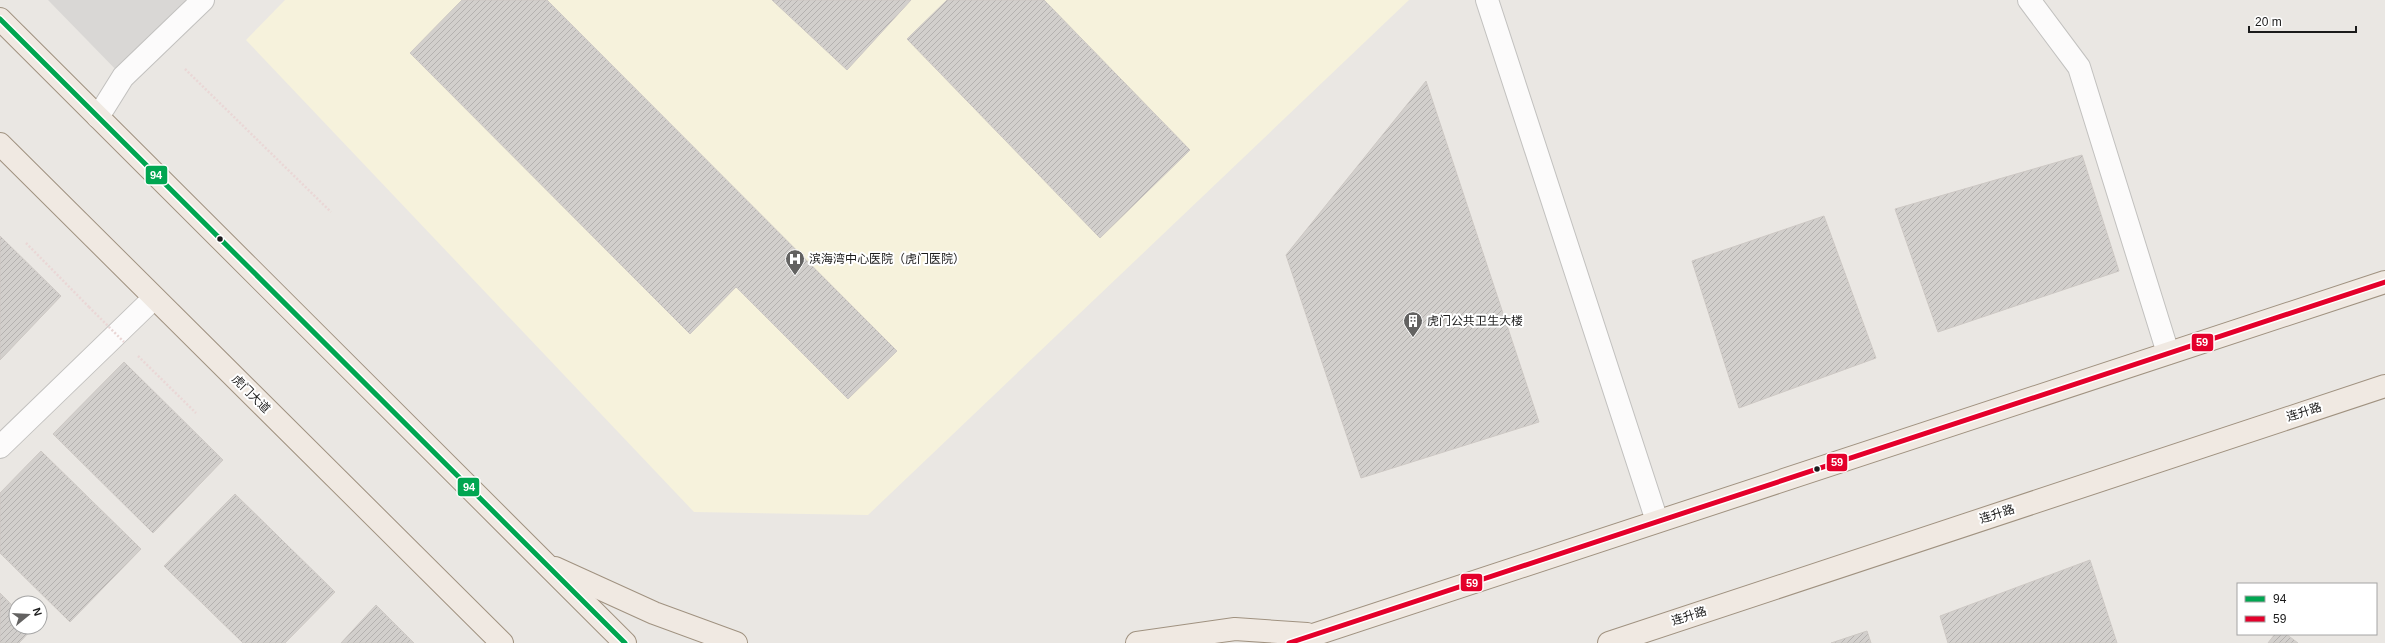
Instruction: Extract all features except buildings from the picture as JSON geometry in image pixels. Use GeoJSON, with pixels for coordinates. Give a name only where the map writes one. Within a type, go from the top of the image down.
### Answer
{"type":"FeatureCollection","features":[{"type":"Feature","properties":{"kind":"main road"},"geometry":{"type":"LineString","coordinates":[[0,19],[542,563],[625,643]]}},
{"type":"Feature","properties":{"kind":"main road","name":"虎门大道"},"geometry":{"type":"LineString","coordinates":[[0,144],[502,643]]}},
{"type":"Feature","properties":{"kind":"main road"},"geometry":{"type":"LineString","coordinates":[[1289,643],[2385,282]]}},
{"type":"Feature","properties":{"kind":"main road","name":"连升路"},"geometry":{"type":"LineString","coordinates":[[1609,643],[2385,386]]}},
{"type":"Feature","properties":{"kind":"main road"},"geometry":{"type":"LineString","coordinates":[[542,563],[654,613],[736,643]]}},
{"type":"Feature","properties":{"kind":"main road"},"geometry":{"type":"LineString","coordinates":[[1137,643],[1235,629],[1314,634]]}},
{"type":"Feature","properties":{"kind":"street"},"geometry":{"type":"LineString","coordinates":[[98,117],[123,77],[203,0]]}},
{"type":"Feature","properties":{"kind":"street"},"geometry":{"type":"LineString","coordinates":[[1487,0],[1657,521]]}},
{"type":"Feature","properties":{"kind":"street"},"geometry":{"type":"LineString","coordinates":[[2029,0],[2079,66],[2168,353]]}},
{"type":"Feature","properties":{"kind":"street"},"geometry":{"type":"LineString","coordinates":[[0,447],[154,298]]}},
{"type":"Feature","properties":{"kind":"path"},"geometry":{"type":"LineString","coordinates":[[185,69],[330,212]]}},
{"type":"Feature","properties":{"kind":"path"},"geometry":{"type":"LineString","coordinates":[[26,243],[129,347]]}},
{"type":"Feature","properties":{"kind":"path"},"geometry":{"type":"LineString","coordinates":[[135,352],[196,413]]}},
{"type":"Feature","properties":{"kind":"shaded area"},"geometry":{"type":"Polygon","coordinates":[[[48,0],[203,0],[123,77],[48,0]]]}},
{"type":"Feature","properties":{"kind":"shaded area","name":"滨海湾中心医院（虎门医院）"},"geometry":{"type":"Polygon","coordinates":[[[285,0],[1409,0],[868,515],[694,512],[246,40],[285,0]]]}},
{"type":"Feature","properties":{"kind":"transit line","name":"94"},"geometry":{"type":"LineString","coordinates":[[0,19],[625,643]]}},
{"type":"Feature","properties":{"kind":"transit line","name":"59"},"geometry":{"type":"LineString","coordinates":[[1289,643],[2385,282]]}},
{"type":"Feature","properties":{"kind":"place","name":"滨海湾中心医院（虎门医院）"},"geometry":{"type":"Point","coordinates":[795,276]}},
{"type":"Feature","properties":{"kind":"place","name":"虎门公共卫生大楼"},"geometry":{"type":"Point","coordinates":[1413,338]}}]}
